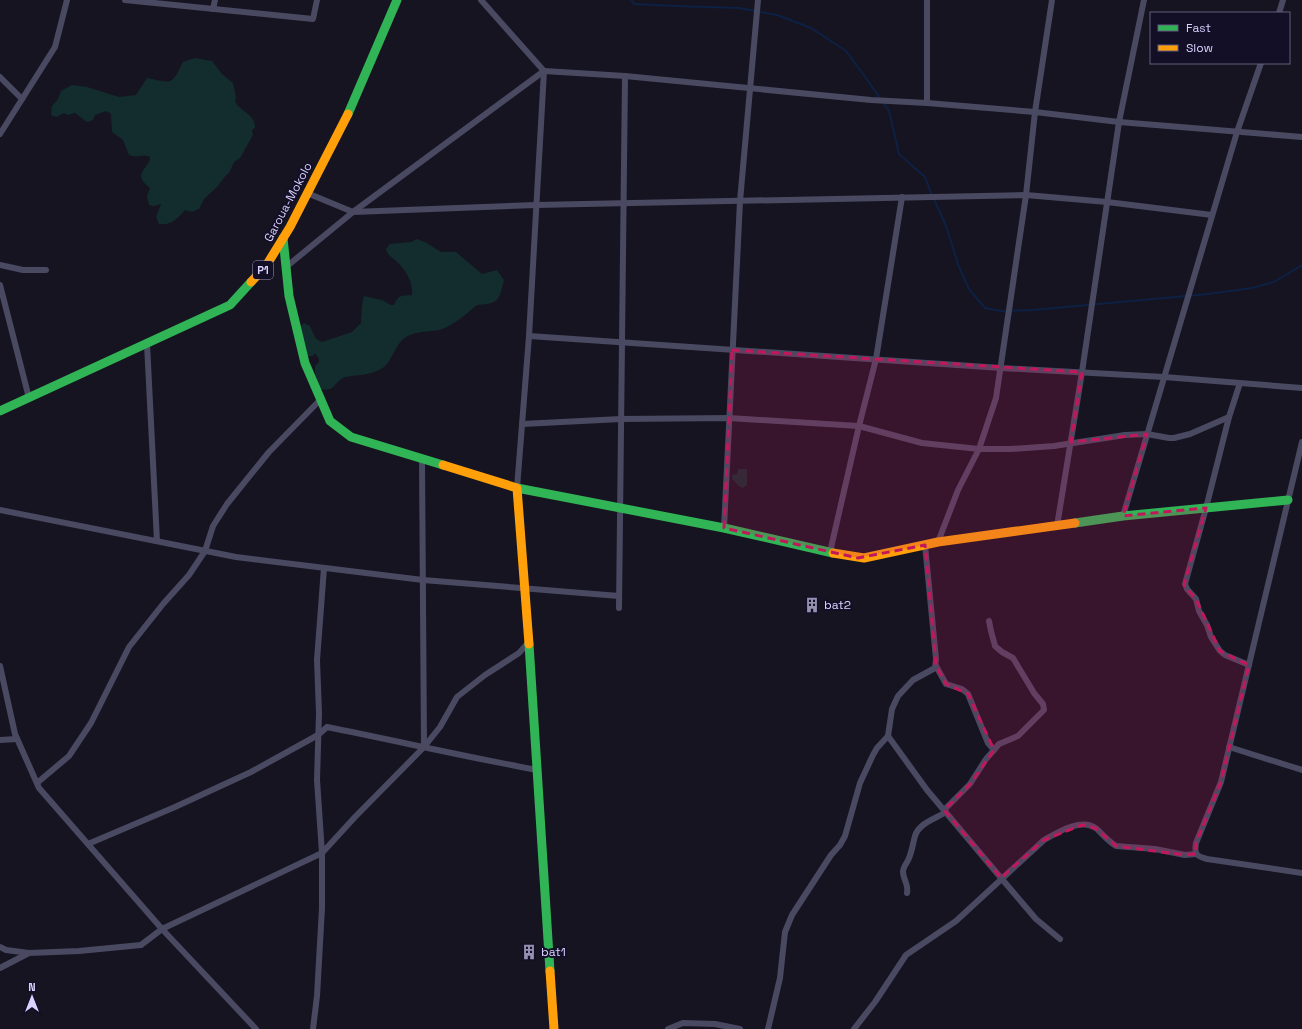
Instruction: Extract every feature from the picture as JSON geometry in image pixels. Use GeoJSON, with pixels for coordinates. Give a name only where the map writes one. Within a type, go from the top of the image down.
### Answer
{"type":"FeatureCollection","features":[{"type":"Feature","properties":{"kind":"street"},"geometry":{"type":"LineString","coordinates":[[0,134],[55,47],[67,0]]}},
{"type":"Feature","properties":{"kind":"street"},"geometry":{"type":"LineString","coordinates":[[124,0],[313,19],[317,0]]}},
{"type":"Feature","properties":{"kind":"street"},"geometry":{"type":"LineString","coordinates":[[213,9],[214,0]]}},
{"type":"Feature","properties":{"kind":"street","name":"Garoua-Mokolo"},"geometry":{"type":"LineString","coordinates":[[0,411],[230,305],[266,266],[283,238],[350,109],[396,0]]}},
{"type":"Feature","properties":{"kind":"street"},"geometry":{"type":"LineString","coordinates":[[482,0],[544,71],[529,336],[517,488],[554,1029]]}},
{"type":"Feature","properties":{"kind":"street"},"geometry":{"type":"LineString","coordinates":[[724,528],[740,201],[758,0]]}},
{"type":"Feature","properties":{"kind":"street"},"geometry":{"type":"LineString","coordinates":[[927,0],[927,103]]}},
{"type":"Feature","properties":{"kind":"street"},"geometry":{"type":"LineString","coordinates":[[938,542],[958,490],[979,448],[994,405],[1001,368],[1007,318],[1026,195],[1035,112],[1052,0]]}},
{"type":"Feature","properties":{"kind":"street"},"geometry":{"type":"LineString","coordinates":[[1057,526],[1092,310],[1120,122],[1144,0]]}},
{"type":"Feature","properties":{"kind":"street"},"geometry":{"type":"LineString","coordinates":[[1279,12],[1283,0]]}},
{"type":"Feature","properties":{"kind":"street"},"geometry":{"type":"LineString","coordinates":[[1123,516],[1237,132],[1261,64]]}},
{"type":"Feature","properties":{"kind":"street"},"geometry":{"type":"LineString","coordinates":[[286,267],[353,212],[544,71],[625,76],[871,100],[1035,112],[1120,122],[1302,137]]}},
{"type":"Feature","properties":{"kind":"street"},"geometry":{"type":"LineString","coordinates":[[619,608],[625,76]]}},
{"type":"Feature","properties":{"kind":"street"},"geometry":{"type":"LineString","coordinates":[[0,78],[22,99]]}},
{"type":"Feature","properties":{"kind":"street"},"geometry":{"type":"LineString","coordinates":[[307,193],[353,212],[536,205],[1026,195],[1107,202],[1212,216]]}},
{"type":"Feature","properties":{"kind":"street"},"geometry":{"type":"LineString","coordinates":[[830,552],[876,359],[902,197]]}},
{"type":"Feature","properties":{"kind":"street"},"geometry":{"type":"LineString","coordinates":[[283,238],[289,296],[305,363],[330,421],[351,437],[517,488],[724,528],[830,552],[864,558],[938,542],[1123,516],[1288,500]]}},
{"type":"Feature","properties":{"kind":"street"},"geometry":{"type":"LineString","coordinates":[[0,265],[24,270],[46,270]]}},
{"type":"Feature","properties":{"kind":"street"},"geometry":{"type":"LineString","coordinates":[[0,285],[29,398]]}},
{"type":"Feature","properties":{"kind":"street"},"geometry":{"type":"LineString","coordinates":[[529,336],[1001,368],[1164,377],[1302,388]]}},
{"type":"Feature","properties":{"kind":"street"},"geometry":{"type":"LineString","coordinates":[[147,344],[157,541]]}},
{"type":"Feature","properties":{"kind":"street"},"geometry":{"type":"LineString","coordinates":[[1240,383],[1229,416],[1206,508],[1185,580],[1185,586],[1196,599],[1199,611],[1211,636],[1220,650],[1225,656],[1249,665]]}},
{"type":"Feature","properties":{"kind":"street"},"geometry":{"type":"LineString","coordinates":[[37,783],[69,756],[91,723],[129,647],[163,604],[189,575],[205,551],[213,526],[231,499],[269,452],[321,399]]}},
{"type":"Feature","properties":{"kind":"street"},"geometry":{"type":"LineString","coordinates":[[522,424],[621,419],[729,418],[859,426],[922,443],[979,448],[1031,448],[1125,435],[1147,434],[1169,438],[1182,437],[1229,416]]}},
{"type":"Feature","properties":{"kind":"street"},"geometry":{"type":"LineString","coordinates":[[1196,854],[1196,843],[1221,782],[1302,442]]}},
{"type":"Feature","properties":{"kind":"street"},"geometry":{"type":"LineString","coordinates":[[422,459],[424,746]]}},
{"type":"Feature","properties":{"kind":"street"},"geometry":{"type":"LineString","coordinates":[[0,510],[236,557],[423,580],[619,596]]}},
{"type":"Feature","properties":{"kind":"street"},"geometry":{"type":"LineString","coordinates":[[925,545],[936,666],[946,684],[962,689],[968,694],[988,743],[994,750]]}},
{"type":"Feature","properties":{"kind":"street"},"geometry":{"type":"LineString","coordinates":[[313,1029],[317,996],[322,908],[322,853],[317,780],[319,713],[317,660],[324,568]]}},
{"type":"Feature","properties":{"kind":"street"},"geometry":{"type":"LineString","coordinates":[[907,893],[908,888],[903,872],[909,858],[915,836],[919,829],[925,823],[945,811],[970,784],[986,759],[999,744],[1018,736],[1044,710],[1043,704],[1034,693],[1013,658],[1002,652],[996,646],[989,621]]}},
{"type":"Feature","properties":{"kind":"street"},"geometry":{"type":"LineString","coordinates":[[0,947],[6,950],[29,953],[79,951],[140,945],[162,930],[322,853],[424,746],[440,727],[457,697],[485,675],[519,653],[528,644]]}},
{"type":"Feature","properties":{"kind":"street"},"geometry":{"type":"LineString","coordinates":[[0,666],[15,734],[39,788],[162,930],[256,1029]]}},
{"type":"Feature","properties":{"kind":"street"},"geometry":{"type":"LineString","coordinates":[[768,1029],[780,978],[785,932],[790,920],[842,840],[850,821],[860,783],[872,755],[888,736],[892,709],[898,696],[913,680],[934,669],[936,666]]}},
{"type":"Feature","properties":{"kind":"street"},"geometry":{"type":"LineString","coordinates":[[88,844],[175,807],[251,772],[318,735],[327,728],[424,746],[477,759],[537,770]]}},
{"type":"Feature","properties":{"kind":"street"},"geometry":{"type":"LineString","coordinates":[[888,736],[913,772],[1001,878],[1036,919],[1060,939]]}},
{"type":"Feature","properties":{"kind":"street"},"geometry":{"type":"LineString","coordinates":[[0,740],[17,739]]}},
{"type":"Feature","properties":{"kind":"street"},"geometry":{"type":"LineString","coordinates":[[1229,747],[1302,770]]}},
{"type":"Feature","properties":{"kind":"street"},"geometry":{"type":"LineString","coordinates":[[854,1029],[875,1002],[906,955],[956,921],[1044,840],[1055,834],[1082,824],[1095,828],[1110,843],[1116,846],[1156,850],[1185,855],[1196,854],[1207,859],[1302,873]]}},
{"type":"Feature","properties":{"kind":"street"},"geometry":{"type":"LineString","coordinates":[[0,968],[29,953]]}},
{"type":"Feature","properties":{"kind":"street"},"geometry":{"type":"LineString","coordinates":[[668,1029],[683,1023],[715,1024],[740,1029]]}},
{"type":"Feature","properties":{"kind":"highlighted area"},"geometry":{"type":"Polygon","coordinates":[[[732,350],[1082,372],[1071,442],[1147,434],[1123,516],[1206,508],[1184,585],[1196,599],[1220,651],[1249,665],[1221,782],[1196,843],[1196,854],[1185,855],[1116,846],[1095,828],[1082,825],[1044,840],[1001,878],[944,810],[970,784],[994,750],[968,694],[946,684],[936,666],[925,545],[858,558],[724,528],[732,350]]]}},
{"type":"Feature","properties":{"kind":"green space"},"geometry":{"type":"Polygon","coordinates":[[[195,58],[212,61],[222,74],[233,83],[236,97],[235,101],[240,108],[253,119],[255,128],[252,130],[253,135],[240,158],[234,162],[229,173],[204,199],[199,209],[192,212],[185,210],[171,223],[159,224],[156,217],[161,204],[154,206],[149,205],[147,196],[150,188],[144,183],[141,175],[150,157],[129,155],[123,140],[112,132],[111,114],[106,111],[95,115],[93,120],[87,122],[75,113],[68,115],[64,113],[56,117],[51,115],[52,106],[58,99],[61,91],[72,85],[87,87],[119,97],[136,95],[147,78],[170,81],[176,75],[183,62],[195,58]]]}},
{"type":"Feature","properties":{"kind":"green space"},"geometry":{"type":"Polygon","coordinates":[[[417,239],[441,252],[456,252],[482,274],[497,270],[504,280],[497,300],[490,303],[477,305],[449,326],[439,330],[418,333],[406,337],[399,344],[387,364],[377,371],[368,374],[345,377],[329,389],[320,389],[315,372],[315,366],[319,362],[319,359],[315,353],[313,356],[307,356],[300,333],[302,325],[304,323],[310,326],[316,339],[322,342],[352,332],[361,323],[364,296],[382,300],[394,305],[399,297],[412,295],[411,285],[406,272],[388,254],[386,249],[390,244],[411,242],[417,239]]]}},
{"type":"Feature","properties":{"kind":"green space"},"geometry":{"type":"Polygon","coordinates":[[[738,469],[747,469],[747,485],[743,488],[732,479],[732,475],[737,474],[738,469]]]}},
{"type":"Feature","properties":{"kind":"waterway"},"geometry":{"type":"LineString","coordinates":[[631,0],[634,4],[739,8],[777,15],[811,28],[846,51],[866,78],[889,111],[899,154],[925,177],[932,195]]}},
{"type":"Feature","properties":{"kind":"waterway"},"geometry":{"type":"LineString","coordinates":[[934,199],[946,226],[959,267],[969,289],[985,308],[1002,311],[1033,310],[1208,294],[1252,288],[1274,282],[1302,265]]}},
{"type":"Feature","properties":{"kind":"traffic: fast"},"geometry":{"type":"LineString","coordinates":[[348,114],[397,0]]}},
{"type":"Feature","properties":{"kind":"traffic: fast"},"geometry":{"type":"LineString","coordinates":[[283,238],[289,296],[305,363],[330,421],[351,437],[443,465]]}},
{"type":"Feature","properties":{"kind":"traffic: fast"},"geometry":{"type":"LineString","coordinates":[[0,411],[230,305],[251,282]]}},
{"type":"Feature","properties":{"kind":"traffic: fast"},"geometry":{"type":"LineString","coordinates":[[517,488],[724,528],[833,553]]}},
{"type":"Feature","properties":{"kind":"traffic: fast"},"geometry":{"type":"LineString","coordinates":[[1075,523],[1123,516],[1288,500]]}},
{"type":"Feature","properties":{"kind":"traffic: fast"},"geometry":{"type":"LineString","coordinates":[[529,644],[550,971]]}},
{"type":"Feature","properties":{"kind":"traffic: slow"},"geometry":{"type":"LineString","coordinates":[[251,282],[266,266],[290,227],[348,114]]}},
{"type":"Feature","properties":{"kind":"traffic: slow"},"geometry":{"type":"LineString","coordinates":[[443,465],[517,488],[529,644]]}},
{"type":"Feature","properties":{"kind":"traffic: slow"},"geometry":{"type":"LineString","coordinates":[[833,553],[864,558],[938,542],[1075,523]]}},
{"type":"Feature","properties":{"kind":"traffic: slow"},"geometry":{"type":"LineString","coordinates":[[550,971],[554,1029]]}},
{"type":"Feature","properties":{"kind":"place","name":"bat2"},"geometry":{"type":"Point","coordinates":[812,605]}},
{"type":"Feature","properties":{"kind":"place","name":"bat1"},"geometry":{"type":"Point","coordinates":[529,952]}}]}
